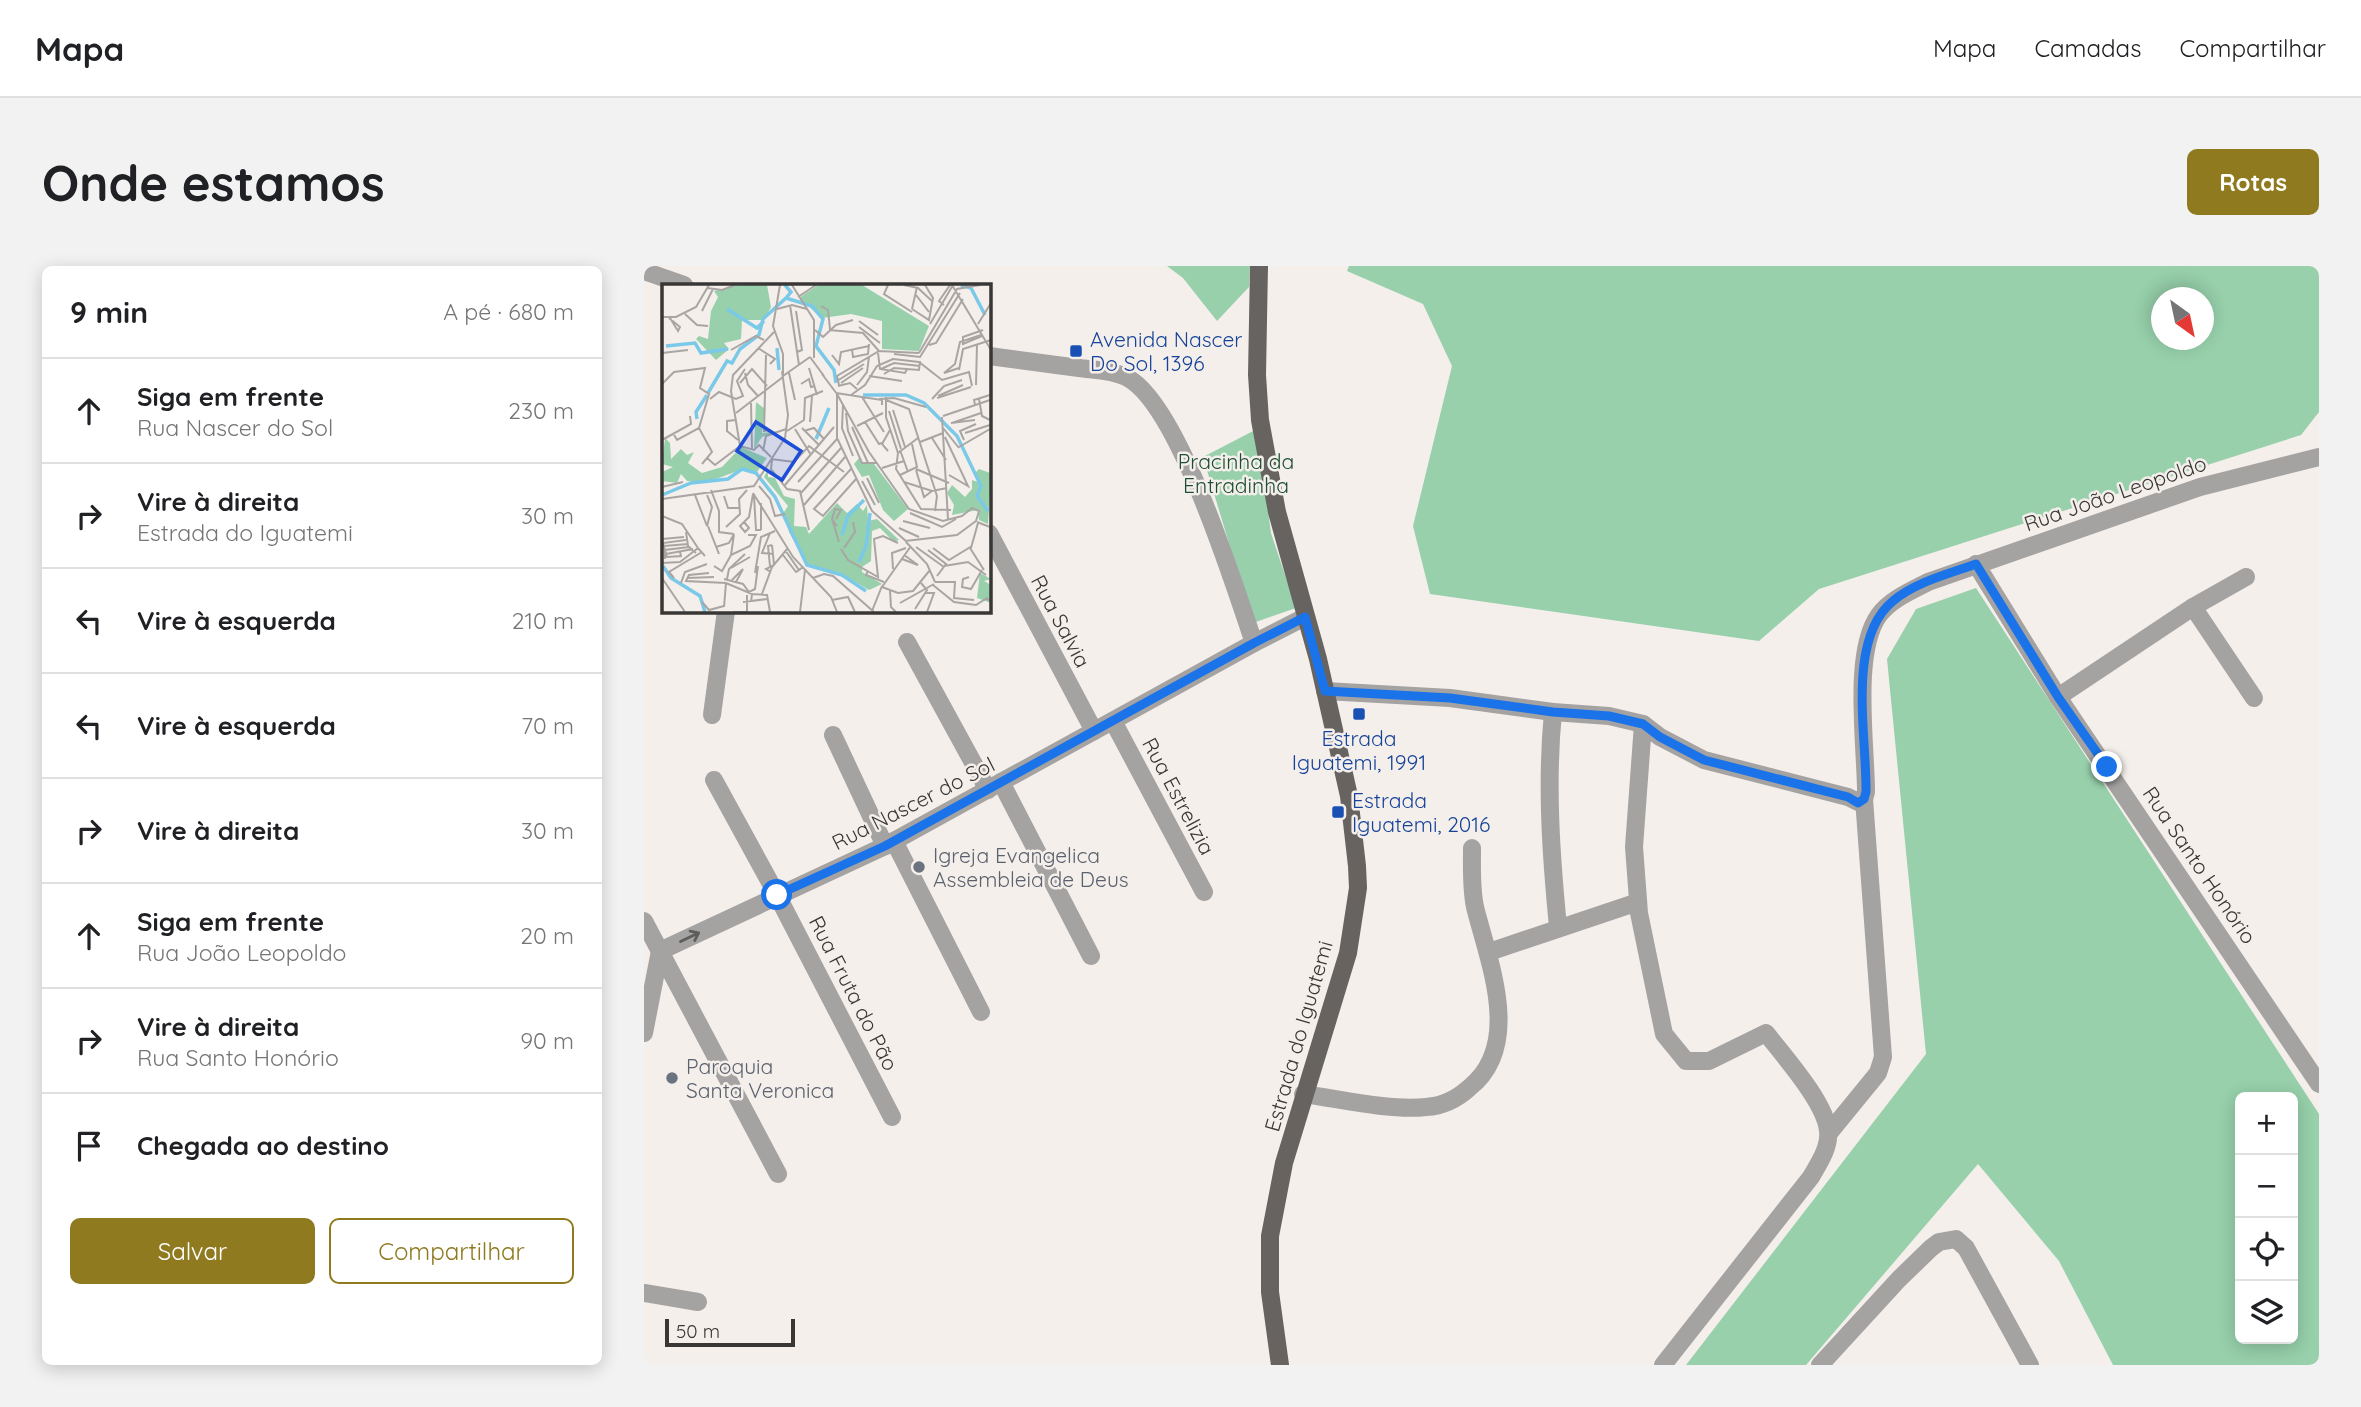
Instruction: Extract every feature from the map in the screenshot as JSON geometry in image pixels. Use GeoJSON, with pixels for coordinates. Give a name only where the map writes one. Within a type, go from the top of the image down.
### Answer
{"type":"FeatureCollection","features":[{"type":"Feature","properties":{"kind":"main road","name":"Estrada do Iguatemi"},"geometry":{"type":"LineString","coordinates":[[1259,266],[1257,375],[1260,420],[1277,512],[1325,691],[1353,819],[1358,888],[1348,953],[1338,992],[1303,1094],[1284,1163],[1270,1236],[1270,1292],[1280,1365]]}},
{"type":"Feature","properties":{"kind":"street"},"geometry":{"type":"LineString","coordinates":[[644,271],[681,284]]}},
{"type":"Feature","properties":{"kind":"street"},"geometry":{"type":"LineString","coordinates":[[990,356],[1108,372],[1133,381],[1148,394],[1168,426],[1198,487],[1254,643]]}},
{"type":"Feature","properties":{"kind":"street","name":"Rua João Leopoldo"},"geometry":{"type":"LineString","coordinates":[[1663,1365],[1811,1177],[1826,1148],[1829,1133],[1878,1073],[1883,1057],[1864,799],[1864,664],[1868,637],[1881,613],[1894,600],[1928,582],[1976,564],[2200,487],[2319,457]]}},
{"type":"Feature","properties":{"kind":"street","name":"Rua Salvia"},"geometry":{"type":"LineString","coordinates":[[990,535],[1094,731]]}},
{"type":"Feature","properties":{"kind":"street","name":"Rua Santo Honório"},"geometry":{"type":"LineString","coordinates":[[1976,564],[2058,697],[2319,1084]]}},
{"type":"Feature","properties":{"kind":"street"},"geometry":{"type":"LineString","coordinates":[[2058,697],[2193,607],[2246,577]]}},
{"type":"Feature","properties":{"kind":"street"},"geometry":{"type":"LineString","coordinates":[[2193,607],[2254,698]]}},
{"type":"Feature","properties":{"kind":"street"},"geometry":{"type":"LineString","coordinates":[[712,715],[726,612]]}},
{"type":"Feature","properties":{"kind":"street","name":"Rua Nascer do Sol"},"geometry":{"type":"LineString","coordinates":[[654,958],[777,895],[889,843],[1305,617]]}},
{"type":"Feature","properties":{"kind":"street"},"geometry":{"type":"LineString","coordinates":[[907,642],[995,786],[1091,957]]}},
{"type":"Feature","properties":{"kind":"street"},"geometry":{"type":"LineString","coordinates":[[1325,691],[1450,698],[1553,712],[1609,716],[1643,724],[1660,737],[1704,760],[1848,797],[1858,803],[1864,799]]}},
{"type":"Feature","properties":{"kind":"street"},"geometry":{"type":"LineString","coordinates":[[1553,712],[1548,763],[1558,927]]}},
{"type":"Feature","properties":{"kind":"street","name":"Rua Estrelizia"},"geometry":{"type":"LineString","coordinates":[[1113,721],[1204,892]]}},
{"type":"Feature","properties":{"kind":"street"},"geometry":{"type":"LineString","coordinates":[[1643,724],[1634,847],[1644,948],[1664,1034],[1686,1061],[1709,1061],[1766,1033],[1808,1088],[1826,1119],[1829,1133]]}},
{"type":"Feature","properties":{"kind":"street"},"geometry":{"type":"LineString","coordinates":[[833,735],[981,1012]]}},
{"type":"Feature","properties":{"kind":"street","name":"Rua Fruta do Pão"},"geometry":{"type":"LineString","coordinates":[[714,779],[892,1117]]}},
{"type":"Feature","properties":{"kind":"street"},"geometry":{"type":"LineString","coordinates":[[1303,1094],[1404,1108],[1443,1104],[1462,1094],[1485,1072],[1498,1032],[1499,1009],[1489,952],[1475,906],[1472,848]]}},
{"type":"Feature","properties":{"kind":"street"},"geometry":{"type":"LineString","coordinates":[[1489,952],[1638,902]]}},
{"type":"Feature","properties":{"kind":"street"},"geometry":{"type":"LineString","coordinates":[[644,921],[654,958],[778,1174]]}},
{"type":"Feature","properties":{"kind":"street"},"geometry":{"type":"LineString","coordinates":[[644,1034],[654,958]]}},
{"type":"Feature","properties":{"kind":"street"},"geometry":{"type":"LineString","coordinates":[[1820,1365],[1931,1248],[1939,1242],[1956,1239],[1966,1248],[2030,1365]]}},
{"type":"Feature","properties":{"kind":"street"},"geometry":{"type":"LineString","coordinates":[[644,1293],[698,1302]]}},
{"type":"Feature","properties":{"kind":"green space"},"geometry":{"type":"Polygon","coordinates":[[[1167,266],[1250,266],[1249,287],[1217,321],[1183,278],[1167,266]]]}},
{"type":"Feature","properties":{"kind":"green space"},"geometry":{"type":"Polygon","coordinates":[[[1349,266],[2319,266],[2319,412],[2301,435],[1819,589],[1759,641],[1430,594],[1413,526],[1452,366],[1423,304],[1347,271],[1349,266]]]}},
{"type":"Feature","properties":{"kind":"green space","name":"Pracinha da Entradinha"},"geometry":{"type":"Polygon","coordinates":[[[1257,429],[1271,533],[1296,608],[1253,623],[1203,457],[1257,429]]]}},
{"type":"Feature","properties":{"kind":"green space"},"geometry":{"type":"Polygon","coordinates":[[[1976,588],[2319,1114],[2319,1365],[2113,1365],[2059,1261],[1978,1164],[1806,1365],[1686,1365],[1926,1054],[1887,659],[1916,609],[1976,588]]]}},
{"type":"Feature","properties":{"kind":"place","name":"Avenida Nascer Do Sol, 1396"},"geometry":{"type":"Point","coordinates":[1076,351]}},
{"type":"Feature","properties":{"kind":"place","name":"Estrada Iguatemi, 1991"},"geometry":{"type":"Point","coordinates":[1359,714]}},
{"type":"Feature","properties":{"kind":"place","name":"Estrada Iguatemi, 2016"},"geometry":{"type":"Point","coordinates":[1338,812]}},
{"type":"Feature","properties":{"kind":"place","name":"Igreja Evangelica Assembleia de Deus"},"geometry":{"type":"Point","coordinates":[919,867]}},
{"type":"Feature","properties":{"kind":"place","name":"Paroquia Santa Veronica"},"geometry":{"type":"Point","coordinates":[672,1078]}},
{"type":"Feature","properties":{"kind":"route"},"geometry":{"type":"LineString","coordinates":[[777,895],[885,846],[1305,617],[1325,691],[1450,698],[1553,712],[1609,716],[1643,724],[1660,737],[1704,760],[1848,797],[1858,803],[1864,799],[1866,792],[1864,664],[1868,637],[1873,625],[1894,600],[1928,582],[1976,564],[2058,697],[2107,767]]}}]}
